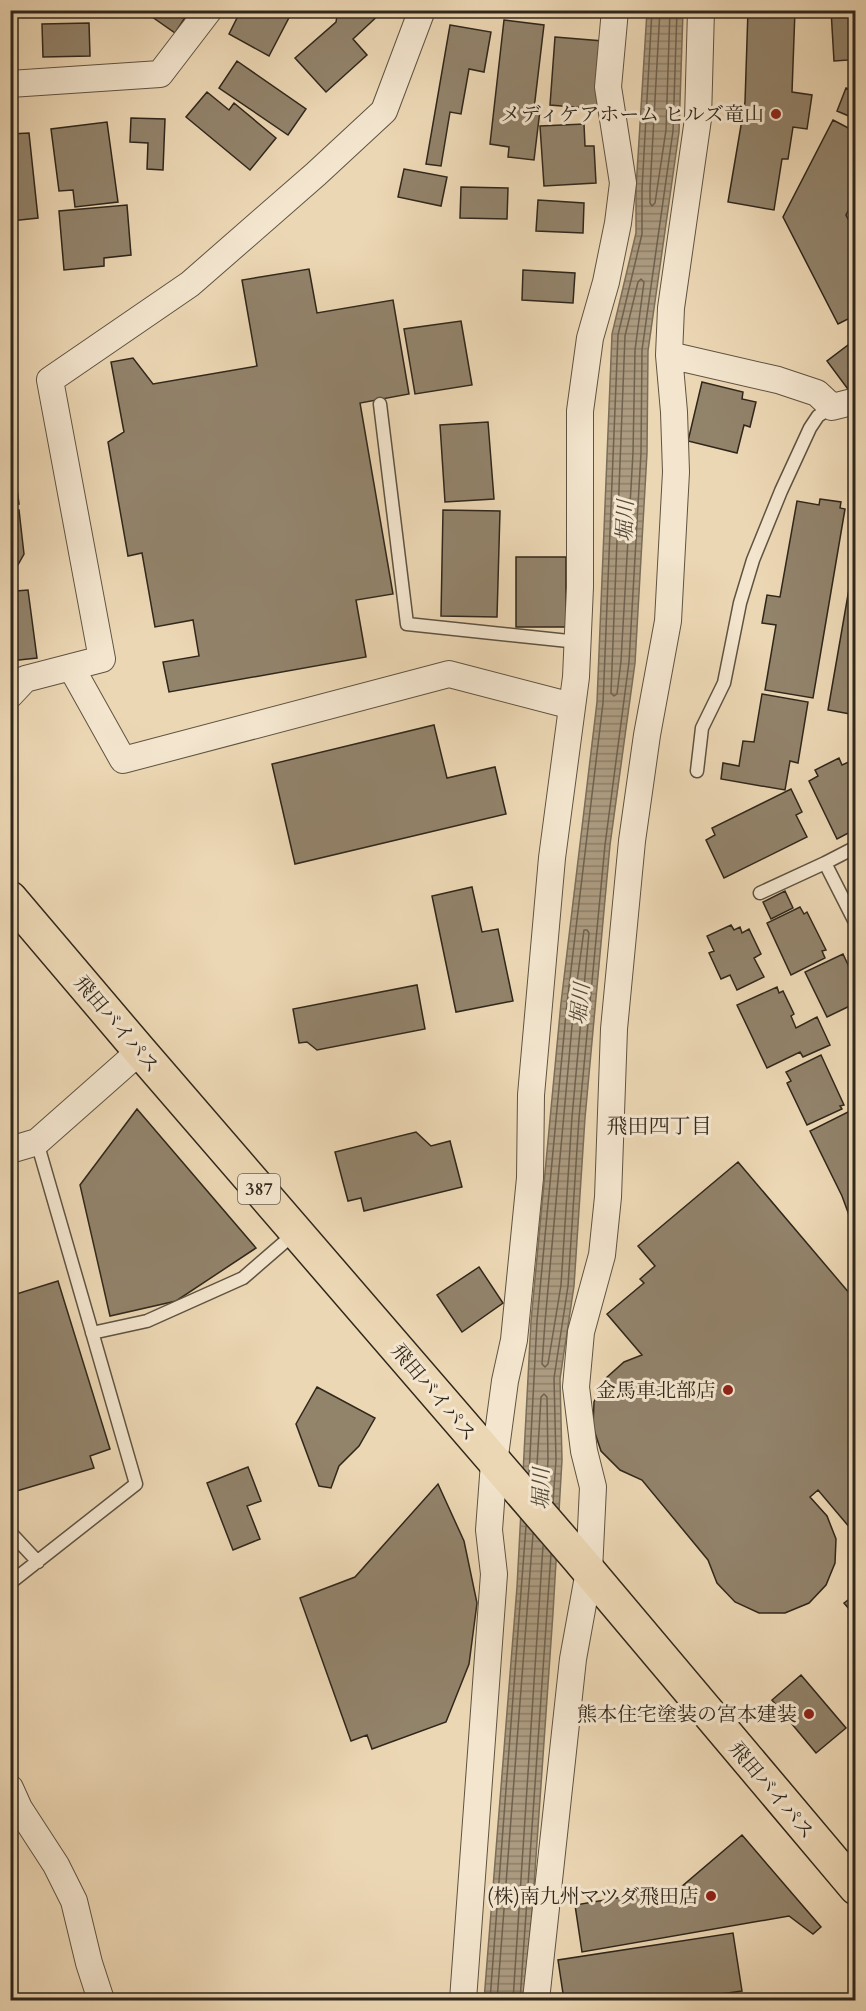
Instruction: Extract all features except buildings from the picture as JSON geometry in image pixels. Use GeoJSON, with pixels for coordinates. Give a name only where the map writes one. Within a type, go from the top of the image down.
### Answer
{"type":"FeatureCollection","features":[{"type":"Feature","properties":{"kind":"highway","name":"飛田バイパス"},"geometry":{"type":"LineString","coordinates":[[10,898],[583,1564],[855,1888]]}},
{"type":"Feature","properties":{"kind":"street"},"geometry":{"type":"LineString","coordinates":[[10,84],[160,74],[209,10]]}},
{"type":"Feature","properties":{"kind":"street"},"geometry":{"type":"LineString","coordinates":[[10,695],[25,679],[102,659],[50,380],[190,284],[384,111],[422,10]]}},
{"type":"Feature","properties":{"kind":"street"},"geometry":{"type":"LineString","coordinates":[[463,2001],[494,1574],[489,1530],[501,1471],[505,1381],[514,1340],[530,1178],[531,1095],[552,858],[578,642],[580,411],[590,338],[606,282],[623,183],[608,87],[615,10]]}},
{"type":"Feature","properties":{"kind":"street"},"geometry":{"type":"LineString","coordinates":[[537,2001],[593,1487],[584,1451],[576,1387],[581,1332],[602,1255],[608,1197],[615,1029],[632,842],[647,735],[668,621],[676,472],[669,356],[671,308],[698,119],[701,10]]}},
{"type":"Feature","properties":{"kind":"street"},"geometry":{"type":"LineString","coordinates":[[669,356],[778,380],[844,404]]}},
{"type":"Feature","properties":{"kind":"street"},"geometry":{"type":"LineString","coordinates":[[71,667],[123,759],[448,674],[572,706]]}},
{"type":"Feature","properties":{"kind":"street"},"geometry":{"type":"LineString","coordinates":[[10,1150],[37,1142],[140,1051]]}},
{"type":"Feature","properties":{"kind":"street"},"geometry":{"type":"LineString","coordinates":[[10,1788],[56,1865],[74,1901],[101,2001]]}},
{"type":"Feature","properties":{"kind":"lane"},"geometry":{"type":"LineString","coordinates":[[380,404],[407,624],[578,642]]}},
{"type":"Feature","properties":{"kind":"lane"},"geometry":{"type":"LineString","coordinates":[[697,771],[702,728],[724,683],[740,603],[753,560],[810,428],[818,416],[844,404]]}},
{"type":"Feature","properties":{"kind":"lane"},"geometry":{"type":"LineString","coordinates":[[760,893],[855,847]]}},
{"type":"Feature","properties":{"kind":"lane"},"geometry":{"type":"LineString","coordinates":[[825,863],[855,924]]}},
{"type":"Feature","properties":{"kind":"lane"},"geometry":{"type":"LineString","coordinates":[[10,1583],[136,1484],[37,1142]]}},
{"type":"Feature","properties":{"kind":"lane"},"geometry":{"type":"LineString","coordinates":[[92,1333],[147,1321],[243,1278],[297,1232]]}},
{"type":"Feature","properties":{"kind":"lane"},"geometry":{"type":"LineString","coordinates":[[10,1532],[38,1562]]}},
{"type":"Feature","properties":{"kind":"water","name":"堀川"},"geometry":{"type":"Polygon","coordinates":[[[647,11],[683,11],[679,132],[648,351],[647,453],[635,663],[610,845],[585,1118],[574,1286],[560,1379],[562,1460],[526,2000],[484,2000],[517,1587],[531,1321],[561,1003],[597,702],[612,334],[636,233],[636,189],[647,11]]]}},
{"type":"Feature","properties":{"kind":"place","name":"メディケアホーム ヒルズ竜山"},"geometry":{"type":"Point","coordinates":[776,114]}},
{"type":"Feature","properties":{"kind":"place","name":"金馬車北部店"},"geometry":{"type":"Point","coordinates":[728,1390]}},
{"type":"Feature","properties":{"kind":"place","name":"熊本住宅塗装の宮本建装"},"geometry":{"type":"Point","coordinates":[809,1714]}},
{"type":"Feature","properties":{"kind":"place","name":"(株)南九州マツダ飛田店"},"geometry":{"type":"Point","coordinates":[711,1896]}},
{"type":"Feature","properties":{"kind":"district","name":"飛田四丁目"},"geometry":{"type":"Point","coordinates":[659,1126]}}]}
